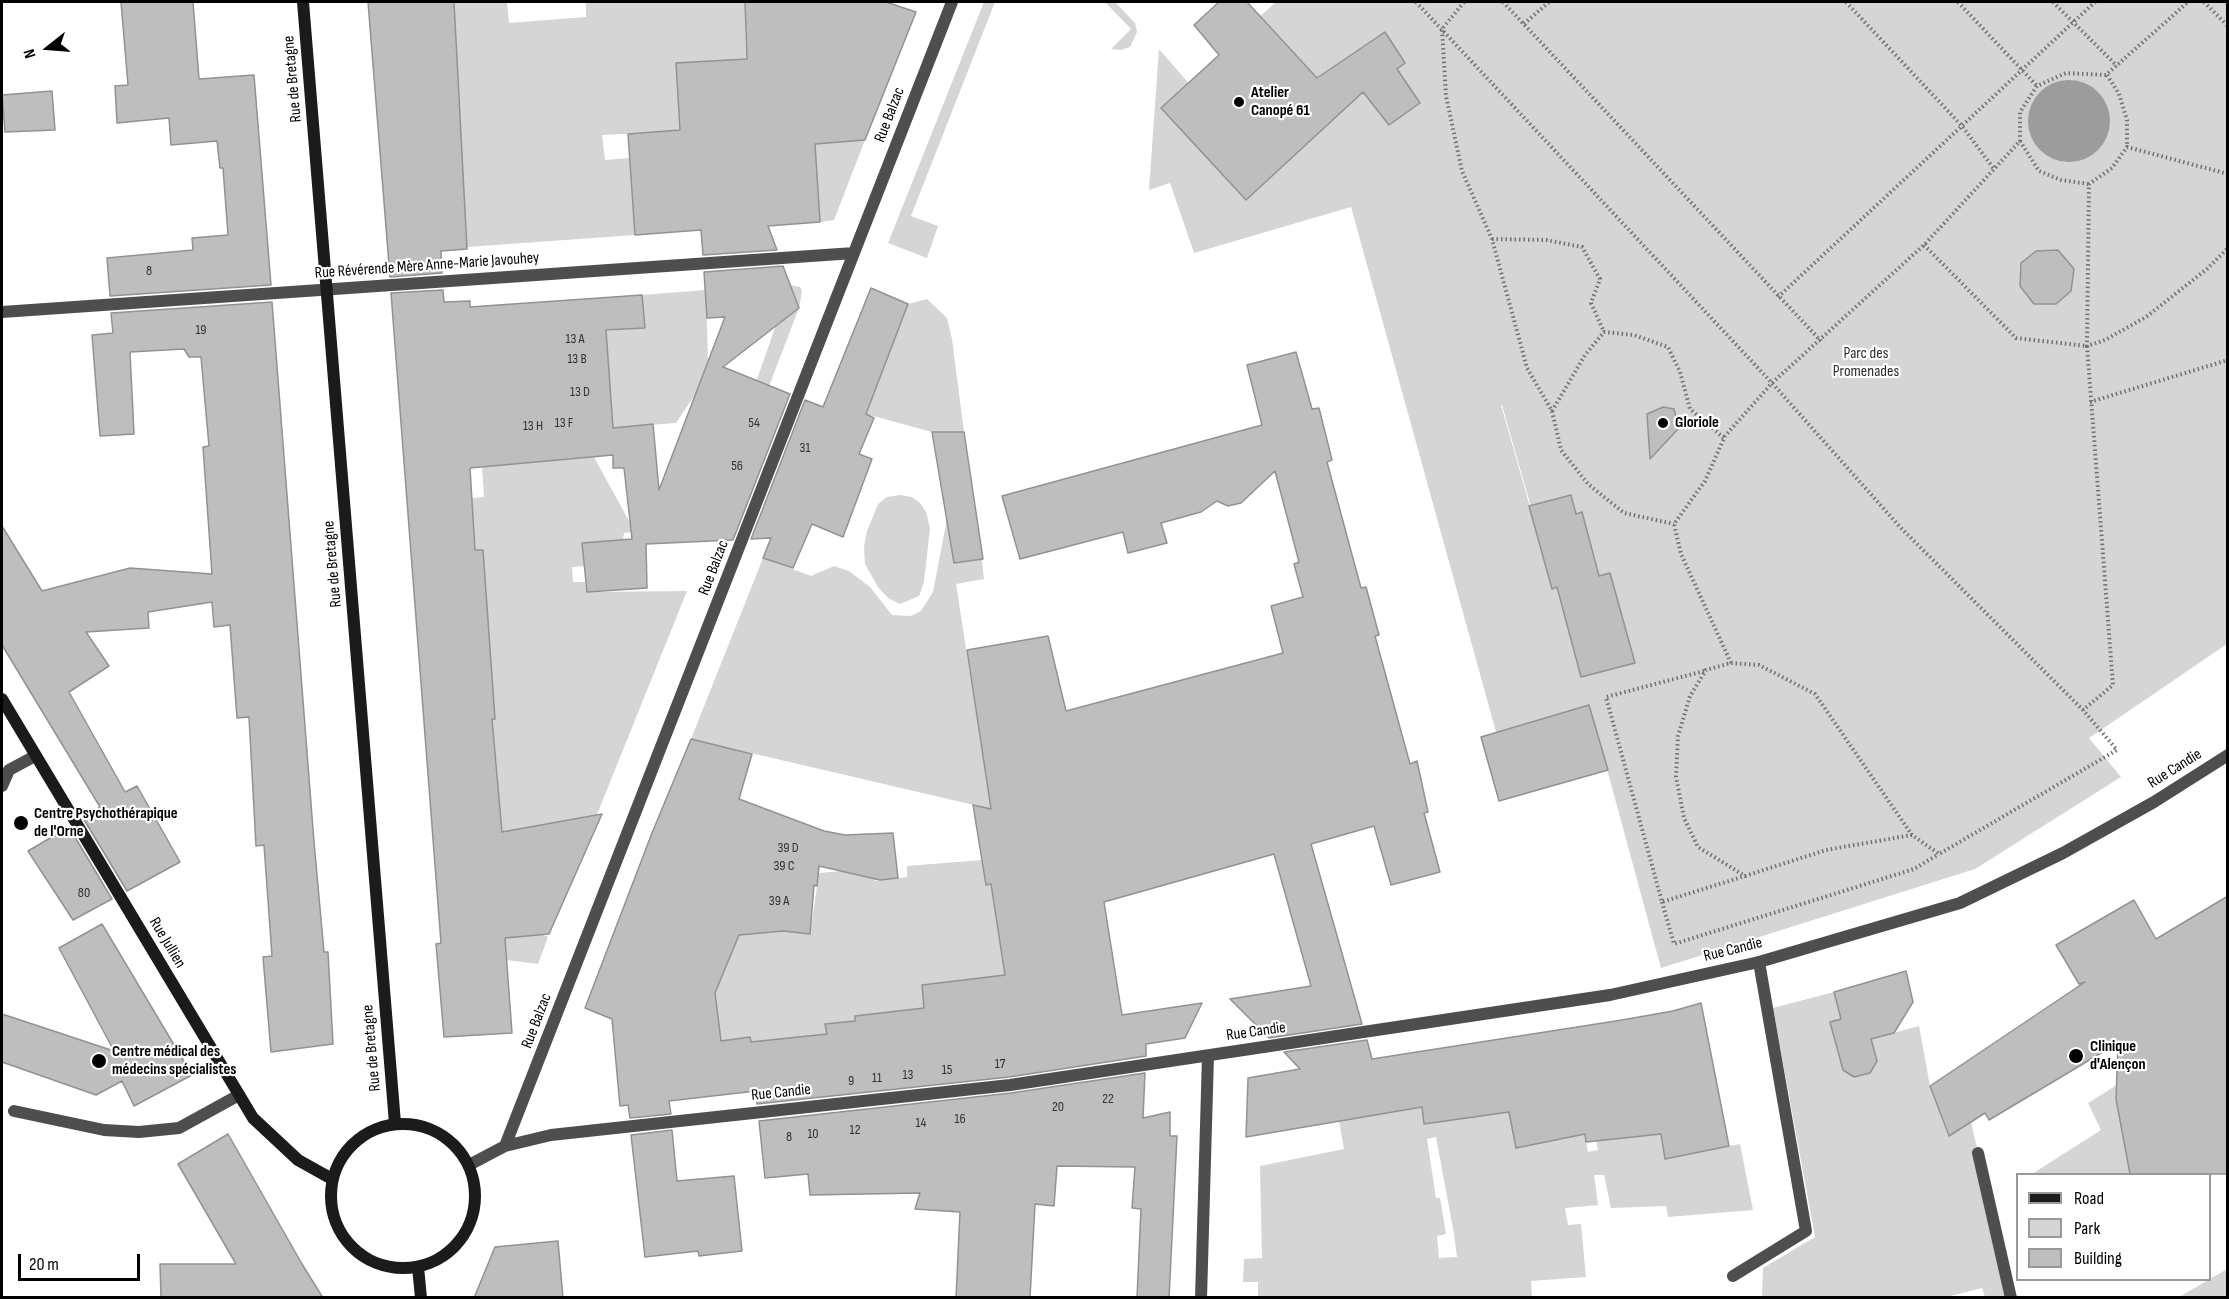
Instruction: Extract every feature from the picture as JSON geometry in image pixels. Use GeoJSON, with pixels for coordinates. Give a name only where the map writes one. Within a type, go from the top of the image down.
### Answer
{"type":"FeatureCollection","features":[{"type":"Feature","properties":{"kind":"street","name":"Rue de Bretagne"},"geometry":{"type":"LineString","coordinates":[[303,2],[395,1123]]}},
{"type":"Feature","properties":{"kind":"street","name":"Rue Balzac"},"geometry":{"type":"LineString","coordinates":[[506,1146],[952,2]]}},
{"type":"Feature","properties":{"kind":"street","name":"Rue Révérende Mère Anne-Marie Javouhey"},"geometry":{"type":"LineString","coordinates":[[2,312],[854,253]]}},
{"type":"Feature","properties":{"kind":"street","name":"Rue Jullien"},"geometry":{"type":"LineString","coordinates":[[2,699],[254,1118],[298,1160],[332,1179]]}},
{"type":"Feature","properties":{"kind":"street","name":"Rue Candie"},"geometry":{"type":"LineString","coordinates":[[469,1165],[506,1146],[551,1135],[1010,1085],[1610,995],[1759,962],[1960,903],[2063,853],[2154,802],[2228,755]]}},
{"type":"Feature","properties":{"kind":"street"},"geometry":{"type":"LineString","coordinates":[[2,786],[9,770],[35,756]]}},
{"type":"Feature","properties":{"kind":"street"},"geometry":{"type":"LineString","coordinates":[[1733,1276],[1806,1231],[1759,962]]}},
{"type":"Feature","properties":{"kind":"street","name":"Rue Candie"},"geometry":{"type":"LineString","coordinates":[[1201,1298],[1208,1056]]}},
{"type":"Feature","properties":{"kind":"street"},"geometry":{"type":"LineString","coordinates":[[14,1111],[104,1130],[139,1132],[179,1128],[239,1095]]}},
{"type":"Feature","properties":{"kind":"street"},"geometry":{"type":"LineString","coordinates":[[395,1123],[420,1125],[439,1133],[454,1144],[469,1165],[475,1193],[471,1221],[456,1245],[433,1262],[418,1267],[390,1268],[376,1263],[351,1247],[335,1222],[331,1208],[332,1179],[338,1162],[362,1135],[378,1127],[395,1123]]}},
{"type":"Feature","properties":{"kind":"street"},"geometry":{"type":"LineString","coordinates":[[1978,1153],[2011,1298]]}},
{"type":"Feature","properties":{"kind":"street"},"geometry":{"type":"LineString","coordinates":[[418,1267],[421,1298]]}},
{"type":"Feature","properties":{"kind":"path"},"geometry":{"type":"LineString","coordinates":[[1416,2],[1772,383],[1900,527],[2083,710],[2118,750],[1939,854],[1904,873],[1674,944],[1606,697],[1731,663],[1759,665],[1815,694],[1912,835],[1939,854]]}},
{"type":"Feature","properties":{"kind":"path"},"geometry":{"type":"LineString","coordinates":[[1464,2],[1442,29],[1446,96],[1462,171],[1492,239],[1527,368],[1552,411],[1561,450],[1588,484],[1624,513],[1674,524]]}},
{"type":"Feature","properties":{"kind":"path"},"geometry":{"type":"LineString","coordinates":[[1503,2],[1778,297],[1821,340]]}},
{"type":"Feature","properties":{"kind":"path"},"geometry":{"type":"LineString","coordinates":[[1524,24],[1549,2]]}},
{"type":"Feature","properties":{"kind":"path"},"geometry":{"type":"LineString","coordinates":[[1846,2],[1962,126],[1994,169]]}},
{"type":"Feature","properties":{"kind":"path"},"geometry":{"type":"LineString","coordinates":[[1958,2],[2037,86]]}},
{"type":"Feature","properties":{"kind":"path"},"geometry":{"type":"LineString","coordinates":[[2053,2],[2117,66]]}},
{"type":"Feature","properties":{"kind":"path"},"geometry":{"type":"LineString","coordinates":[[1778,297],[2095,2]]}},
{"type":"Feature","properties":{"kind":"path"},"geometry":{"type":"LineString","coordinates":[[2106,75],[2119,94],[2127,120],[2127,147],[2112,168],[2089,184],[2061,180],[2039,171],[2020,141],[2020,112],[2037,86],[2066,72],[2106,75],[2188,2]]}},
{"type":"Feature","properties":{"kind":"path"},"geometry":{"type":"LineString","coordinates":[[2204,2],[2228,26]]}},
{"type":"Feature","properties":{"kind":"path"},"geometry":{"type":"LineString","coordinates":[[1731,663],[1681,554],[1674,524],[1705,482],[1724,438],[1772,383],[1924,245],[2020,141]]}},
{"type":"Feature","properties":{"kind":"path"},"geometry":{"type":"LineString","coordinates":[[2127,147],[2228,174]]}},
{"type":"Feature","properties":{"kind":"path"},"geometry":{"type":"LineString","coordinates":[[2083,710],[2113,685],[2087,346],[2089,184]]}},
{"type":"Feature","properties":{"kind":"path"},"geometry":{"type":"LineString","coordinates":[[1492,239],[1546,240],[1582,247],[1600,279],[1591,303],[1604,332]]}},
{"type":"Feature","properties":{"kind":"path"},"geometry":{"type":"LineString","coordinates":[[1924,245],[2016,338],[2087,346],[2105,340],[2146,317],[2207,269],[2228,248]]}},
{"type":"Feature","properties":{"kind":"path"},"geometry":{"type":"LineString","coordinates":[[1552,411],[1585,356],[1604,332]]}},
{"type":"Feature","properties":{"kind":"path"},"geometry":{"type":"LineString","coordinates":[[1604,332],[1634,335],[1668,347],[1680,372],[1690,409],[1724,438]]}},
{"type":"Feature","properties":{"kind":"path"},"geometry":{"type":"LineString","coordinates":[[2090,402],[2228,360]]}},
{"type":"Feature","properties":{"kind":"path"},"geometry":{"type":"LineString","coordinates":[[1706,670],[1690,696],[1678,736],[1676,777],[1684,818],[1698,847],[1745,876]]}},
{"type":"Feature","properties":{"kind":"path"},"geometry":{"type":"LineString","coordinates":[[1662,902],[1826,850],[1912,835]]}},
{"type":"Feature","properties":{"kind":"green space"},"geometry":{"type":"Polygon","coordinates":[[[452,2],[507,2],[509,23],[586,17],[586,2],[749,2],[745,9],[746,59],[753,128],[602,135],[605,160],[630,158],[635,235],[467,247],[452,2]]]}},
{"type":"Feature","properties":{"kind":"green space"},"geometry":{"type":"Polygon","coordinates":[[[984,2],[995,2],[911,216],[938,226],[927,258],[888,243],[984,2]]]}},
{"type":"Feature","properties":{"kind":"green space"},"geometry":{"type":"Polygon","coordinates":[[[1105,2],[1115,2],[1135,23],[1137,32],[1130,47],[1121,50],[1111,49],[1131,29],[1105,2]]]}},
{"type":"Feature","properties":{"kind":"green space","name":"Parc des Promenades"},"geometry":{"type":"Polygon","coordinates":[[[1276,2],[2227,2],[2227,644],[2089,738],[2121,777],[1975,869],[1661,968],[1592,714],[1552,716],[1496,732],[1351,207],[1194,253],[1170,183],[1149,190],[1159,49],[1211,109],[1207,112],[1184,87],[1161,108],[1246,200],[1345,109],[1297,55],[1250,25],[1276,2]],[[1501,405],[1554,588],[1502,405],[1501,405]]]}},
{"type":"Feature","properties":{"kind":"green space"},"geometry":{"type":"Polygon","coordinates":[[[865,140],[834,220],[820,222],[815,144],[865,140]]]}},
{"type":"Feature","properties":{"kind":"green space"},"geometry":{"type":"Polygon","coordinates":[[[790,285],[800,287],[802,291],[799,308],[769,386],[756,382],[790,285]]]}},
{"type":"Feature","properties":{"kind":"green space"},"geometry":{"type":"Polygon","coordinates":[[[706,290],[708,361],[696,393],[676,423],[613,428],[606,331],[645,328],[642,295],[706,290]]]}},
{"type":"Feature","properties":{"kind":"green space"},"geometry":{"type":"Polygon","coordinates":[[[927,299],[947,318],[952,339],[964,432],[932,432],[866,414],[908,304],[927,299]]]}},
{"type":"Feature","properties":{"kind":"green space"},"geometry":{"type":"Polygon","coordinates":[[[594,457],[635,532],[624,533],[623,540],[583,543],[585,566],[572,567],[573,582],[585,582],[587,592],[687,591],[594,822],[541,825],[497,833],[498,778],[492,719],[495,719],[483,550],[466,550],[453,500],[484,497],[482,467],[594,457]]]}},
{"type":"Feature","properties":{"kind":"green space"},"geometry":{"type":"Polygon","coordinates":[[[900,495],[912,497],[920,503],[926,512],[930,528],[924,582],[919,596],[900,604],[888,598],[878,587],[865,564],[864,546],[867,531],[878,504],[887,497],[900,495]]]}},
{"type":"Feature","properties":{"kind":"green space"},"geometry":{"type":"Polygon","coordinates":[[[976,513],[984,579],[956,584],[991,809],[691,739],[763,558],[811,576],[834,566],[849,571],[870,587],[892,615],[911,616],[921,611],[933,592],[947,519],[976,513]]]}},
{"type":"Feature","properties":{"kind":"green space"},"geometry":{"type":"Polygon","coordinates":[[[982,860],[986,885],[1003,883],[995,908],[997,920],[1017,970],[1004,972],[1007,1004],[945,982],[922,985],[924,1013],[825,1024],[827,1034],[751,1042],[750,1037],[721,1041],[697,976],[734,935],[787,931],[810,934],[819,873],[874,868],[875,881],[907,877],[907,866],[982,860]]]}},
{"type":"Feature","properties":{"kind":"green space"},"geometry":{"type":"Polygon","coordinates":[[[527,928],[548,937],[538,964],[506,960],[504,930],[527,928]]]}},
{"type":"Feature","properties":{"kind":"green space"},"geometry":{"type":"Polygon","coordinates":[[[1834,992],[1841,1019],[1830,1022],[1843,1070],[1854,1077],[1870,1073],[1877,1061],[1871,1039],[1919,1026],[1930,1086],[1948,1136],[1971,1122],[2011,1297],[1985,1297],[1982,1288],[1943,1298],[1762,1298],[1763,1268],[1815,1237],[1773,1008],[1834,992]]]}},
{"type":"Feature","properties":{"kind":"green space"},"geometry":{"type":"Polygon","coordinates":[[[1329,1065],[1431,1105],[1435,1122],[1509,1112],[1575,1077],[1588,1152],[1598,1150],[1593,1124],[1661,1134],[1699,1152],[1740,1144],[1753,1210],[1668,1217],[1666,1206],[1611,1208],[1604,1175],[1594,1175],[1598,1205],[1565,1208],[1568,1225],[1581,1224],[1586,1277],[1531,1281],[1532,1297],[1258,1297],[1258,1282],[1243,1282],[1244,1259],[1262,1258],[1260,1166],[1344,1149],[1329,1065]],[[1436,1137],[1427,1139],[1436,1198],[1440,1198],[1446,1234],[1437,1236],[1439,1258],[1457,1257],[1436,1137]]]}},
{"type":"Feature","properties":{"kind":"green space"},"geometry":{"type":"Polygon","coordinates":[[[2120,1083],[2116,1099],[2130,1173],[2034,1173],[2101,1130],[2088,1103],[2120,1083]]]}},
{"type":"Feature","properties":{"kind":"green space"},"geometry":{"type":"Polygon","coordinates":[[[2227,1269],[2227,1297],[2179,1297],[2206,1281],[2211,1281],[2211,1278],[2227,1269]]]}},
{"type":"Feature","properties":{"kind":"shaded area"},"geometry":{"type":"Polygon","coordinates":[[[2069,80],[2085,83],[2098,92],[2107,105],[2110,121],[2107,137],[2098,150],[2085,159],[2069,162],[2053,159],[2040,150],[2031,137],[2028,121],[2031,105],[2040,92],[2053,83],[2069,80]]]}},
{"type":"Feature","properties":{"kind":"building"},"geometry":{"type":"Polygon","coordinates":[[[121,2],[193,2],[199,79],[254,75],[271,285],[110,296],[107,258],[193,250],[192,238],[228,235],[223,168],[220,168],[217,141],[171,145],[169,118],[117,123],[115,86],[128,85],[121,2]]]}},
{"type":"Feature","properties":{"kind":"building"},"geometry":{"type":"Polygon","coordinates":[[[368,2],[454,2],[467,249],[441,251],[442,273],[390,277],[368,2]]]}},
{"type":"Feature","properties":{"kind":"building"},"geometry":{"type":"Polygon","coordinates":[[[745,2],[886,2],[916,12],[865,140],[815,144],[820,222],[768,226],[777,250],[703,255],[701,230],[635,235],[628,134],[680,130],[676,63],[747,59],[745,2]]]}},
{"type":"Feature","properties":{"kind":"building"},"geometry":{"type":"Polygon","coordinates":[[[1219,2],[1247,2],[1317,78],[1385,32],[1405,63],[1397,69],[1420,103],[1389,125],[1363,92],[1246,200],[1161,108],[1219,55],[1194,25],[1219,2]]]}},
{"type":"Feature","properties":{"kind":"building"},"geometry":{"type":"Polygon","coordinates":[[[52,91],[55,130],[5,132],[2,95],[52,91]]]}},
{"type":"Feature","properties":{"kind":"building"},"geometry":{"type":"Polygon","coordinates":[[[2058,250],[2074,269],[2071,291],[2056,304],[2034,304],[2020,286],[2021,263],[2036,251],[2058,250]]]}},
{"type":"Feature","properties":{"kind":"building"},"geometry":{"type":"Polygon","coordinates":[[[783,266],[799,308],[723,367],[790,394],[733,540],[646,544],[647,588],[587,592],[582,543],[632,539],[624,468],[613,468],[613,455],[470,468],[475,550],[483,550],[495,719],[492,719],[502,832],[602,814],[549,934],[505,938],[512,1033],[444,1037],[436,944],[441,943],[391,293],[443,290],[444,302],[470,301],[470,307],[642,295],[645,328],[606,330],[613,428],[653,424],[659,490],[725,317],[707,318],[704,272],[783,266]]]}},
{"type":"Feature","properties":{"kind":"building"},"geometry":{"type":"Polygon","coordinates":[[[871,288],[908,304],[866,414],[874,418],[859,454],[872,459],[843,537],[812,524],[793,568],[763,558],[771,538],[751,539],[805,400],[823,407],[871,288]]]}},
{"type":"Feature","properties":{"kind":"building"},"geometry":{"type":"Polygon","coordinates":[[[272,302],[314,842],[324,952],[328,952],[333,1044],[271,1052],[263,957],[272,956],[264,845],[256,846],[249,717],[237,718],[230,625],[214,627],[212,602],[148,612],[149,628],[86,632],[109,666],[69,692],[125,792],[137,786],[180,862],[127,891],[83,818],[100,807],[2,645],[2,526],[42,591],[130,568],[212,574],[203,447],[209,446],[201,357],[189,357],[184,349],[130,352],[134,434],[100,436],[92,335],[113,333],[111,313],[272,302]]]}},
{"type":"Feature","properties":{"kind":"building"},"geometry":{"type":"Polygon","coordinates":[[[1296,352],[1312,409],[1319,408],[1332,460],[1327,462],[1361,588],[1366,587],[1379,635],[1375,636],[1410,764],[1417,761],[1428,812],[1424,813],[1440,872],[1391,885],[1374,826],[1311,844],[1362,1024],[1269,1038],[1230,999],[1311,986],[1274,854],[1104,902],[1122,1015],[1202,1003],[1185,1038],[1146,1044],[1146,1056],[1009,1077],[757,1104],[756,1091],[669,1101],[671,1114],[630,1118],[628,1105],[620,1106],[612,1019],[585,1008],[652,833],[691,739],[752,754],[739,799],[824,831],[845,835],[893,833],[898,878],[880,880],[819,866],[817,886],[814,885],[810,934],[783,931],[739,935],[715,993],[721,1041],[750,1037],[751,1042],[827,1034],[825,1024],[855,1021],[855,1016],[924,1008],[922,985],[1005,975],[991,884],[986,885],[973,805],[991,809],[967,650],[1048,636],[1066,711],[1283,653],[1271,606],[1303,597],[1294,564],[1299,562],[1275,471],[1241,503],[1228,506],[1217,501],[1201,512],[1161,523],[1167,543],[1128,553],[1123,532],[1020,559],[1002,496],[1262,425],[1247,365],[1296,352]]]}},
{"type":"Feature","properties":{"kind":"building","name":"Gloriole"},"geometry":{"type":"Polygon","coordinates":[[[1663,407],[1674,409],[1679,428],[1650,459],[1647,414],[1663,407]]]}},
{"type":"Feature","properties":{"kind":"building"},"geometry":{"type":"Polygon","coordinates":[[[932,432],[964,432],[983,559],[954,563],[932,432]]]}},
{"type":"Feature","properties":{"kind":"building"},"geometry":{"type":"Polygon","coordinates":[[[1571,495],[1576,514],[1582,512],[1599,576],[1610,573],[1635,663],[1581,677],[1557,587],[1552,589],[1529,506],[1571,495]]]}},
{"type":"Feature","properties":{"kind":"building"},"geometry":{"type":"Polygon","coordinates":[[[1589,705],[1608,770],[1499,801],[1481,737],[1589,705]]]}},
{"type":"Feature","properties":{"kind":"building"},"geometry":{"type":"Polygon","coordinates":[[[69,827],[112,899],[73,920],[28,851],[69,827]]]}},
{"type":"Feature","properties":{"kind":"building"},"geometry":{"type":"Polygon","coordinates":[[[2228,896],[2228,1174],[2130,1173],[2116,1099],[2118,1043],[1989,1120],[1985,1113],[1949,1136],[1930,1086],[2085,982],[2079,984],[2056,945],[2134,900],[2156,939],[2228,896]]]}},
{"type":"Feature","properties":{"kind":"building","name":"Centre médical des médecins spécialistes"},"geometry":{"type":"Polygon","coordinates":[[[102,924],[192,1075],[134,1106],[122,1081],[96,1095],[2,1062],[2,1014],[114,1051],[59,948],[102,924]]]}},
{"type":"Feature","properties":{"kind":"building"},"geometry":{"type":"Polygon","coordinates":[[[1906,971],[1913,1002],[1894,1033],[1871,1039],[1877,1061],[1870,1073],[1854,1077],[1843,1070],[1830,1022],[1841,1019],[1834,992],[1906,971]]]}},
{"type":"Feature","properties":{"kind":"building"},"geometry":{"type":"Polygon","coordinates":[[[1701,1003],[1729,1146],[1665,1159],[1661,1134],[1586,1142],[1585,1134],[1516,1148],[1509,1112],[1424,1124],[1422,1107],[1246,1137],[1248,1078],[1300,1069],[1284,1052],[1367,1040],[1372,1059],[1622,1020],[1673,1011],[1701,1003]]]}},
{"type":"Feature","properties":{"kind":"building"},"geometry":{"type":"Polygon","coordinates":[[[1145,1073],[1143,1118],[1170,1112],[1170,1136],[1177,1136],[1169,1298],[1137,1298],[1141,1209],[1132,1208],[1135,1167],[1057,1166],[1054,1206],[1035,1204],[1030,1298],[956,1298],[960,1212],[915,1209],[920,1193],[810,1195],[808,1174],[765,1178],[759,1121],[1011,1093],[1145,1073]]]}},
{"type":"Feature","properties":{"kind":"building"},"geometry":{"type":"Polygon","coordinates":[[[672,1130],[677,1181],[734,1176],[742,1251],[699,1256],[698,1251],[645,1257],[631,1135],[672,1130]]]}},
{"type":"Feature","properties":{"kind":"building"},"geometry":{"type":"Polygon","coordinates":[[[228,1134],[323,1298],[161,1298],[160,1264],[236,1264],[178,1164],[228,1134]]]}},
{"type":"Feature","properties":{"kind":"building"},"geometry":{"type":"Polygon","coordinates":[[[558,1241],[563,1298],[474,1298],[495,1247],[558,1241]]]}},
{"type":"Feature","properties":{"kind":"place","name":"Atelier Canopé 61"},"geometry":{"type":"Point","coordinates":[1239,102]}},
{"type":"Feature","properties":{"kind":"place","name":"Gloriole"},"geometry":{"type":"Point","coordinates":[1663,423]}},
{"type":"Feature","properties":{"kind":"place","name":"Centre Psychothérapique de l'Orne"},"geometry":{"type":"Point","coordinates":[21,823]}},
{"type":"Feature","properties":{"kind":"place","name":"Clinique d'Alençon"},"geometry":{"type":"Point","coordinates":[2076,1056]}},
{"type":"Feature","properties":{"kind":"place","name":"Centre médical des médecins spécialistes"},"geometry":{"type":"Point","coordinates":[99,1061]}}]}
